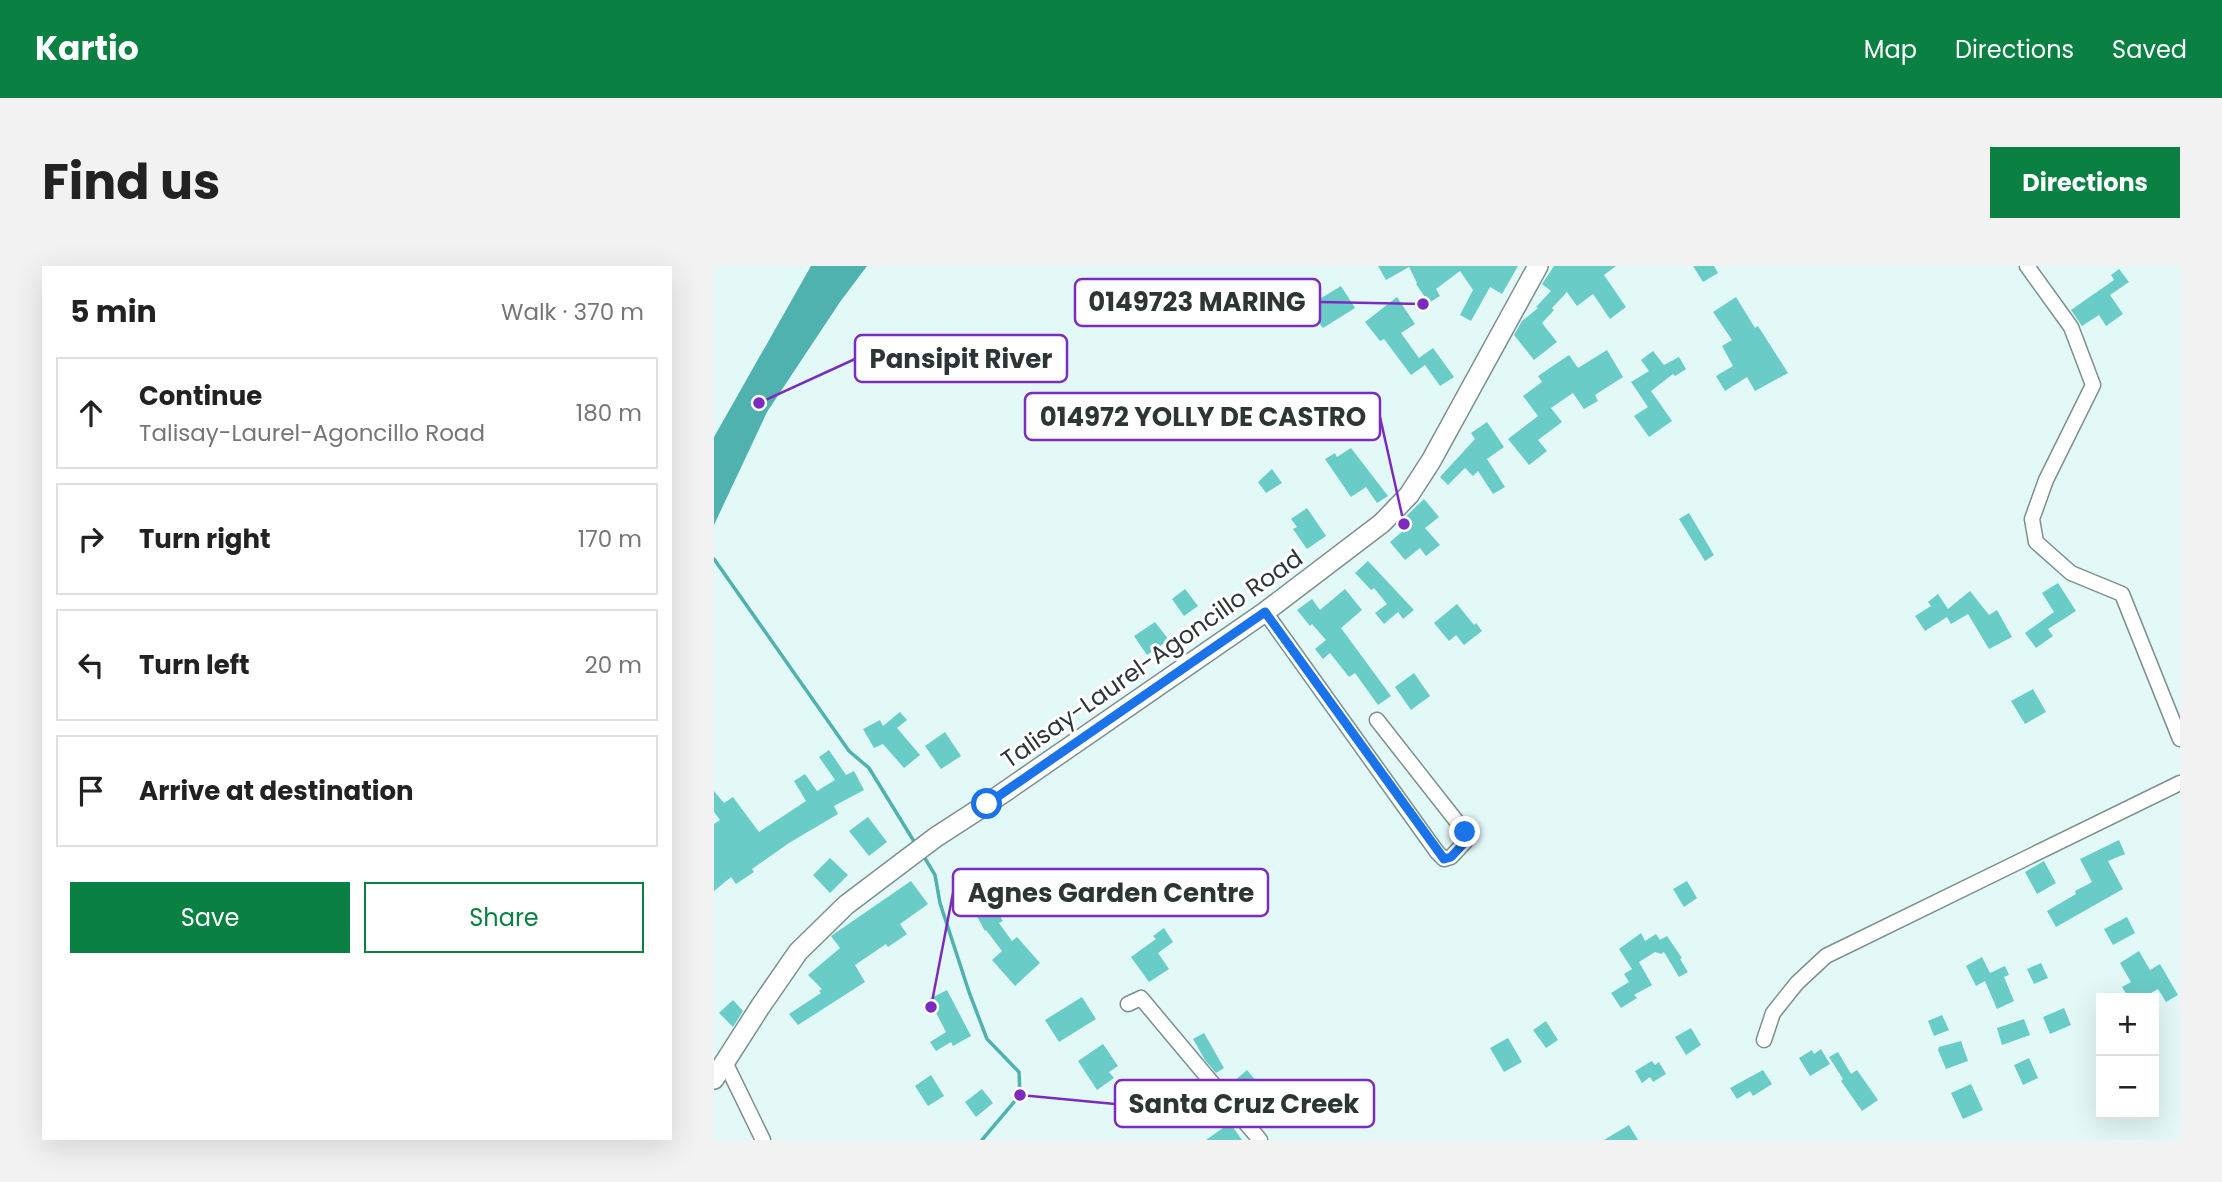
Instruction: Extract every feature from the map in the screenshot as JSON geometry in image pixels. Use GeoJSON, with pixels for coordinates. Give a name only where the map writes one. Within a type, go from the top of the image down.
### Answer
{"type":"FeatureCollection","features":[{"type":"Feature","properties":{"kind":"main road","name":"Talisay-Laurel-Agoncillo Road"},"geometry":{"type":"LineString","coordinates":[[714,1079],[798,952],[846,905],[936,837],[1265,612],[1374,530],[1409,495],[1431,461],[1538,266]]}},
{"type":"Feature","properties":{"kind":"street"},"geometry":{"type":"LineString","coordinates":[[2027,266],[2071,327],[2094,384],[2046,480],[2032,519],[2036,542],[2071,573],[2122,594],[2180,739]]}},
{"type":"Feature","properties":{"kind":"street"},"geometry":{"type":"LineString","coordinates":[[1265,612],[1437,852],[1444,859],[1451,857],[1465,842],[1465,832],[1377,720]]}},
{"type":"Feature","properties":{"kind":"street"},"geometry":{"type":"LineString","coordinates":[[1764,1040],[1773,1013],[1797,983],[1826,956],[2180,783]]}},
{"type":"Feature","properties":{"kind":"street"},"geometry":{"type":"LineString","coordinates":[[1128,1004],[1141,998],[1261,1140]]}},
{"type":"Feature","properties":{"kind":"street"},"geometry":{"type":"LineString","coordinates":[[725,1062],[763,1140]]}},
{"type":"Feature","properties":{"kind":"water"},"geometry":{"type":"Polygon","coordinates":[[[811,266],[867,266],[767,412],[714,525],[714,437],[811,266]]]}},
{"type":"Feature","properties":{"kind":"building"},"geometry":{"type":"Polygon","coordinates":[[[1378,266],[1518,266],[1502,294],[1490,287],[1471,321],[1460,315],[1473,290],[1460,271],[1436,289],[1440,296],[1429,303],[1416,284],[1409,267],[1386,280],[1378,266]]]}},
{"type":"Feature","properties":{"kind":"building"},"geometry":{"type":"Polygon","coordinates":[[[1554,266],[1616,266],[1604,275],[1626,307],[1610,319],[1593,294],[1577,306],[1567,292],[1542,323],[1557,342],[1534,360],[1514,335],[1522,321],[1538,308],[1536,307],[1551,291],[1542,284],[1554,266]]]}},
{"type":"Feature","properties":{"kind":"building"},"geometry":{"type":"Polygon","coordinates":[[[1693,266],[1714,266],[1718,273],[1703,282],[1693,266]]]}},
{"type":"Feature","properties":{"kind":"building"},"geometry":{"type":"Polygon","coordinates":[[[2119,269],[2129,282],[2110,295],[2123,314],[2106,326],[2099,315],[2082,326],[2071,310],[2114,280],[2111,275],[2119,269]]]}},
{"type":"Feature","properties":{"kind":"building"},"geometry":{"type":"Polygon","coordinates":[[[1341,286],[1355,308],[1323,328],[1306,306],[1341,286]]]}},
{"type":"Feature","properties":{"kind":"building"},"geometry":{"type":"Polygon","coordinates":[[[1397,297],[1415,324],[1401,333],[1419,358],[1433,348],[1454,377],[1440,386],[1425,365],[1411,375],[1384,339],[1380,341],[1365,322],[1397,297]]]}},
{"type":"Feature","properties":{"kind":"building"},"geometry":{"type":"Polygon","coordinates":[[[1736,297],[1788,373],[1755,391],[1747,377],[1725,391],[1716,376],[1733,366],[1722,346],[1732,340],[1713,312],[1736,297]]]}},
{"type":"Feature","properties":{"kind":"building"},"geometry":{"type":"Polygon","coordinates":[[[1607,350],[1623,377],[1595,395],[1598,401],[1584,409],[1573,393],[1551,408],[1562,422],[1538,440],[1547,451],[1529,465],[1508,439],[1538,416],[1523,396],[1542,382],[1538,376],[1569,355],[1578,368],[1607,350]]]}},
{"type":"Feature","properties":{"kind":"building"},"geometry":{"type":"Polygon","coordinates":[[[1653,351],[1664,365],[1679,357],[1686,369],[1675,376],[1673,374],[1651,391],[1672,421],[1649,437],[1634,416],[1648,407],[1631,382],[1649,371],[1641,360],[1653,351]]]}},
{"type":"Feature","properties":{"kind":"building"},"geometry":{"type":"Polygon","coordinates":[[[1487,422],[1504,447],[1487,459],[1505,487],[1493,494],[1478,471],[1473,476],[1465,468],[1448,485],[1440,477],[1475,439],[1471,433],[1487,422]]]}},
{"type":"Feature","properties":{"kind":"building"},"geometry":{"type":"Polygon","coordinates":[[[1351,448],[1388,496],[1377,503],[1366,487],[1351,497],[1325,459],[1335,453],[1337,457],[1351,448]]]}},
{"type":"Feature","properties":{"kind":"building"},"geometry":{"type":"Polygon","coordinates":[[[1272,469],[1282,483],[1266,493],[1258,482],[1272,469]]]}},
{"type":"Feature","properties":{"kind":"building"},"geometry":{"type":"Polygon","coordinates":[[[1424,499],[1439,517],[1425,528],[1440,545],[1426,556],[1420,548],[1405,560],[1390,542],[1404,530],[1399,523],[1424,499]]]}},
{"type":"Feature","properties":{"kind":"building"},"geometry":{"type":"Polygon","coordinates":[[[1307,508],[1326,536],[1307,549],[1293,529],[1297,527],[1291,519],[1307,508]]]}},
{"type":"Feature","properties":{"kind":"building"},"geometry":{"type":"Polygon","coordinates":[[[1689,513],[1714,555],[1705,561],[1679,519],[1689,513]]]}},
{"type":"Feature","properties":{"kind":"building"},"geometry":{"type":"Polygon","coordinates":[[[1368,561],[1414,610],[1403,619],[1398,612],[1384,624],[1375,613],[1387,604],[1374,588],[1371,590],[1355,573],[1368,561]]]}},
{"type":"Feature","properties":{"kind":"building"},"geometry":{"type":"Polygon","coordinates":[[[2058,583],[2076,611],[2048,629],[2053,636],[2036,648],[2025,633],[2054,612],[2042,593],[2058,583]]]}},
{"type":"Feature","properties":{"kind":"building"},"geometry":{"type":"Polygon","coordinates":[[[1185,589],[1198,606],[1184,616],[1172,599],[1185,589]]]}},
{"type":"Feature","properties":{"kind":"building"},"geometry":{"type":"Polygon","coordinates":[[[1345,589],[1362,610],[1341,628],[1391,696],[1378,705],[1355,673],[1349,677],[1330,653],[1323,659],[1315,649],[1326,640],[1297,610],[1312,599],[1320,610],[1345,589]]]}},
{"type":"Feature","properties":{"kind":"building"},"geometry":{"type":"Polygon","coordinates":[[[1970,591],[1989,615],[1997,610],[2012,637],[1989,649],[1968,614],[1951,624],[1947,617],[1925,631],[1915,616],[1931,606],[1928,602],[1938,594],[1948,609],[1970,591]]]}},
{"type":"Feature","properties":{"kind":"building"},"geometry":{"type":"Polygon","coordinates":[[[1457,604],[1482,631],[1464,645],[1456,635],[1449,641],[1434,623],[1457,604]]]}},
{"type":"Feature","properties":{"kind":"building"},"geometry":{"type":"Polygon","coordinates":[[[1155,622],[1169,640],[1147,655],[1134,636],[1155,622]]]}},
{"type":"Feature","properties":{"kind":"building"},"geometry":{"type":"Polygon","coordinates":[[[1414,673],[1430,696],[1411,710],[1395,687],[1414,673]]]}},
{"type":"Feature","properties":{"kind":"building"},"geometry":{"type":"Polygon","coordinates":[[[2033,689],[2046,712],[2025,724],[2011,701],[2033,689]]]}},
{"type":"Feature","properties":{"kind":"building"},"geometry":{"type":"Polygon","coordinates":[[[900,712],[907,720],[897,728],[920,755],[904,768],[883,744],[874,748],[863,729],[880,720],[883,726],[900,712]]]}},
{"type":"Feature","properties":{"kind":"building"},"geometry":{"type":"Polygon","coordinates":[[[945,732],[961,756],[941,769],[925,746],[945,732]]]}},
{"type":"Feature","properties":{"kind":"building"},"geometry":{"type":"Polygon","coordinates":[[[829,750],[846,775],[854,771],[864,790],[834,806],[838,814],[789,843],[752,869],[754,872],[736,884],[731,877],[714,891],[714,824],[720,820],[714,812],[714,791],[724,803],[733,797],[759,832],[806,801],[794,781],[805,774],[817,791],[835,780],[819,757],[829,750]]]}},
{"type":"Feature","properties":{"kind":"building"},"geometry":{"type":"Polygon","coordinates":[[[868,817],[887,842],[869,856],[849,831],[868,817]]]}},
{"type":"Feature","properties":{"kind":"building"},"geometry":{"type":"Polygon","coordinates":[[[2119,840],[2125,854],[2108,861],[2123,889],[2056,927],[2047,911],[2092,882],[2080,859],[2119,840]]]}},
{"type":"Feature","properties":{"kind":"building"},"geometry":{"type":"Polygon","coordinates":[[[830,858],[848,875],[830,893],[813,875],[830,858]]]}},
{"type":"Feature","properties":{"kind":"building"},"geometry":{"type":"Polygon","coordinates":[[[2044,861],[2056,883],[2037,894],[2025,872],[2044,861]]]}},
{"type":"Feature","properties":{"kind":"building"},"geometry":{"type":"Polygon","coordinates":[[[911,881],[928,904],[900,924],[907,934],[888,947],[886,944],[855,965],[865,982],[798,1025],[789,1014],[821,993],[819,991],[822,989],[808,975],[840,948],[831,936],[911,881]]]}},
{"type":"Feature","properties":{"kind":"building"},"geometry":{"type":"Polygon","coordinates":[[[1687,881],[1697,898],[1684,907],[1673,889],[1687,881]]]}},
{"type":"Feature","properties":{"kind":"building"},"geometry":{"type":"Polygon","coordinates":[[[986,890],[1003,921],[999,923],[1012,941],[1017,937],[1040,963],[1015,986],[992,960],[1002,951],[985,931],[968,900],[986,890]]]}},
{"type":"Feature","properties":{"kind":"building"},"geometry":{"type":"Polygon","coordinates":[[[2127,917],[2135,933],[2113,945],[2104,929],[2127,917]]]}},
{"type":"Feature","properties":{"kind":"building"},"geometry":{"type":"Polygon","coordinates":[[[1164,928],[1173,942],[1158,953],[1169,969],[1149,982],[1131,957],[1156,939],[1153,936],[1164,928]]]}},
{"type":"Feature","properties":{"kind":"building"},"geometry":{"type":"Polygon","coordinates":[[[1641,933],[1645,941],[1656,934],[1660,940],[1667,936],[1688,972],[1679,977],[1664,952],[1655,952],[1639,962],[1652,985],[1634,995],[1637,998],[1621,1008],[1611,993],[1629,982],[1624,974],[1632,969],[1619,949],[1641,933]]]}},
{"type":"Feature","properties":{"kind":"building"},"geometry":{"type":"Polygon","coordinates":[[[2139,951],[2150,970],[2160,964],[2178,995],[2166,1002],[2158,989],[2151,993],[2126,993],[2122,987],[2131,982],[2120,963],[2139,951]]]}},
{"type":"Feature","properties":{"kind":"building"},"geometry":{"type":"Polygon","coordinates":[[[1982,957],[1990,973],[2005,966],[2009,975],[2004,977],[2014,1001],[1997,1009],[1985,981],[1976,986],[1966,966],[1982,957]]]}},
{"type":"Feature","properties":{"kind":"building"},"geometry":{"type":"Polygon","coordinates":[[[2041,963],[2048,978],[2034,984],[2027,969],[2041,963]]]}},
{"type":"Feature","properties":{"kind":"building"},"geometry":{"type":"Polygon","coordinates":[[[947,990],[971,1036],[953,1046],[951,1042],[936,1051],[930,1042],[946,1032],[929,999],[947,990]]]}},
{"type":"Feature","properties":{"kind":"building"},"geometry":{"type":"Polygon","coordinates":[[[1082,997],[1096,1019],[1059,1042],[1045,1020],[1082,997]]]}},
{"type":"Feature","properties":{"kind":"building"},"geometry":{"type":"Polygon","coordinates":[[[733,1000],[743,1011],[733,1027],[719,1013],[733,1000]]]}},
{"type":"Feature","properties":{"kind":"building"},"geometry":{"type":"Polygon","coordinates":[[[2064,1008],[2071,1025],[2050,1034],[2043,1017],[2064,1008]]]}},
{"type":"Feature","properties":{"kind":"building"},"geometry":{"type":"Polygon","coordinates":[[[1942,1015],[1949,1030],[1934,1036],[1928,1021],[1942,1015]]]}},
{"type":"Feature","properties":{"kind":"building"},"geometry":{"type":"Polygon","coordinates":[[[2024,1019],[2030,1035],[2002,1045],[1997,1028],[2024,1019]]]}},
{"type":"Feature","properties":{"kind":"building"},"geometry":{"type":"Polygon","coordinates":[[[1546,1021],[1558,1040],[1546,1048],[1533,1030],[1546,1021]]]}},
{"type":"Feature","properties":{"kind":"building"},"geometry":{"type":"Polygon","coordinates":[[[1691,1028],[1701,1045],[1686,1055],[1675,1037],[1691,1028]]]}},
{"type":"Feature","properties":{"kind":"building"},"geometry":{"type":"Polygon","coordinates":[[[1204,1033],[1224,1068],[1216,1073],[1193,1039],[1204,1033]]]}},
{"type":"Feature","properties":{"kind":"building"},"geometry":{"type":"Polygon","coordinates":[[[1508,1038],[1522,1062],[1504,1072],[1490,1048],[1508,1038]]]}},
{"type":"Feature","properties":{"kind":"building"},"geometry":{"type":"Polygon","coordinates":[[[1961,1041],[1968,1061],[1946,1069],[1939,1047],[1961,1041]]]}},
{"type":"Feature","properties":{"kind":"building"},"geometry":{"type":"Polygon","coordinates":[[[1103,1044],[1118,1066],[1109,1072],[1114,1078],[1097,1090],[1078,1061],[1103,1044]]]}},
{"type":"Feature","properties":{"kind":"building"},"geometry":{"type":"Polygon","coordinates":[[[1821,1049],[1830,1064],[1810,1076],[1799,1058],[1812,1050],[1814,1054],[1821,1049]]]}},
{"type":"Feature","properties":{"kind":"building"},"geometry":{"type":"Polygon","coordinates":[[[1838,1052],[1851,1074],[1857,1070],[1878,1100],[1862,1111],[1841,1081],[1843,1079],[1829,1057],[1838,1052]]]}},
{"type":"Feature","properties":{"kind":"building"},"geometry":{"type":"Polygon","coordinates":[[[2029,1058],[2038,1078],[2023,1085],[2014,1065],[2029,1058]]]}},
{"type":"Feature","properties":{"kind":"building"},"geometry":{"type":"Polygon","coordinates":[[[1652,1061],[1655,1065],[1659,1062],[1666,1074],[1653,1082],[1650,1077],[1642,1083],[1635,1071],[1652,1061]]]}},
{"type":"Feature","properties":{"kind":"building"},"geometry":{"type":"Polygon","coordinates":[[[1247,1070],[1264,1091],[1249,1103],[1232,1083],[1247,1070]]]}},
{"type":"Feature","properties":{"kind":"building"},"geometry":{"type":"Polygon","coordinates":[[[1763,1070],[1772,1084],[1753,1096],[1750,1091],[1737,1099],[1730,1088],[1763,1070]]]}},
{"type":"Feature","properties":{"kind":"building"},"geometry":{"type":"Polygon","coordinates":[[[931,1075],[944,1096],[928,1106],[915,1086],[931,1075]]]}},
{"type":"Feature","properties":{"kind":"building"},"geometry":{"type":"Polygon","coordinates":[[[1971,1084],[1983,1110],[1963,1119],[1951,1093],[1971,1084]]]}},
{"type":"Feature","properties":{"kind":"building"},"geometry":{"type":"Polygon","coordinates":[[[982,1089],[993,1103],[976,1117],[965,1102],[982,1089]]]}},
{"type":"Feature","properties":{"kind":"building"},"geometry":{"type":"Polygon","coordinates":[[[1230,1123],[1242,1140],[1206,1140],[1230,1123]]]}},
{"type":"Feature","properties":{"kind":"building"},"geometry":{"type":"Polygon","coordinates":[[[1629,1125],[1638,1140],[1604,1140],[1629,1125]]]}},
{"type":"Feature","properties":{"kind":"waterway"},"geometry":{"type":"LineString","coordinates":[[714,559],[849,751],[869,768],[915,843]]}},
{"type":"Feature","properties":{"kind":"waterway"},"geometry":{"type":"LineString","coordinates":[[923,855],[935,875],[940,903],[987,1039],[1019,1072],[1020,1095],[982,1140]]}},
{"type":"Feature","properties":{"kind":"place","name":"0149723 MARING"},"geometry":{"type":"Point","coordinates":[1423,304]}},
{"type":"Feature","properties":{"kind":"place","name":"Pansipit River"},"geometry":{"type":"Point","coordinates":[759,403]}},
{"type":"Feature","properties":{"kind":"place","name":"014972 YOLLY DE CASTRO"},"geometry":{"type":"Point","coordinates":[1404,524]}},
{"type":"Feature","properties":{"kind":"place","name":"Agnes Garden Centre"},"geometry":{"type":"Point","coordinates":[931,1007]}},
{"type":"Feature","properties":{"kind":"place","name":"Santa Cruz Creek"},"geometry":{"type":"Point","coordinates":[1020,1095]}},
{"type":"Feature","properties":{"kind":"route"},"geometry":{"type":"LineString","coordinates":[[987,804],[1265,612],[1444,859],[1451,857],[1465,842],[1465,832]]}}]}
